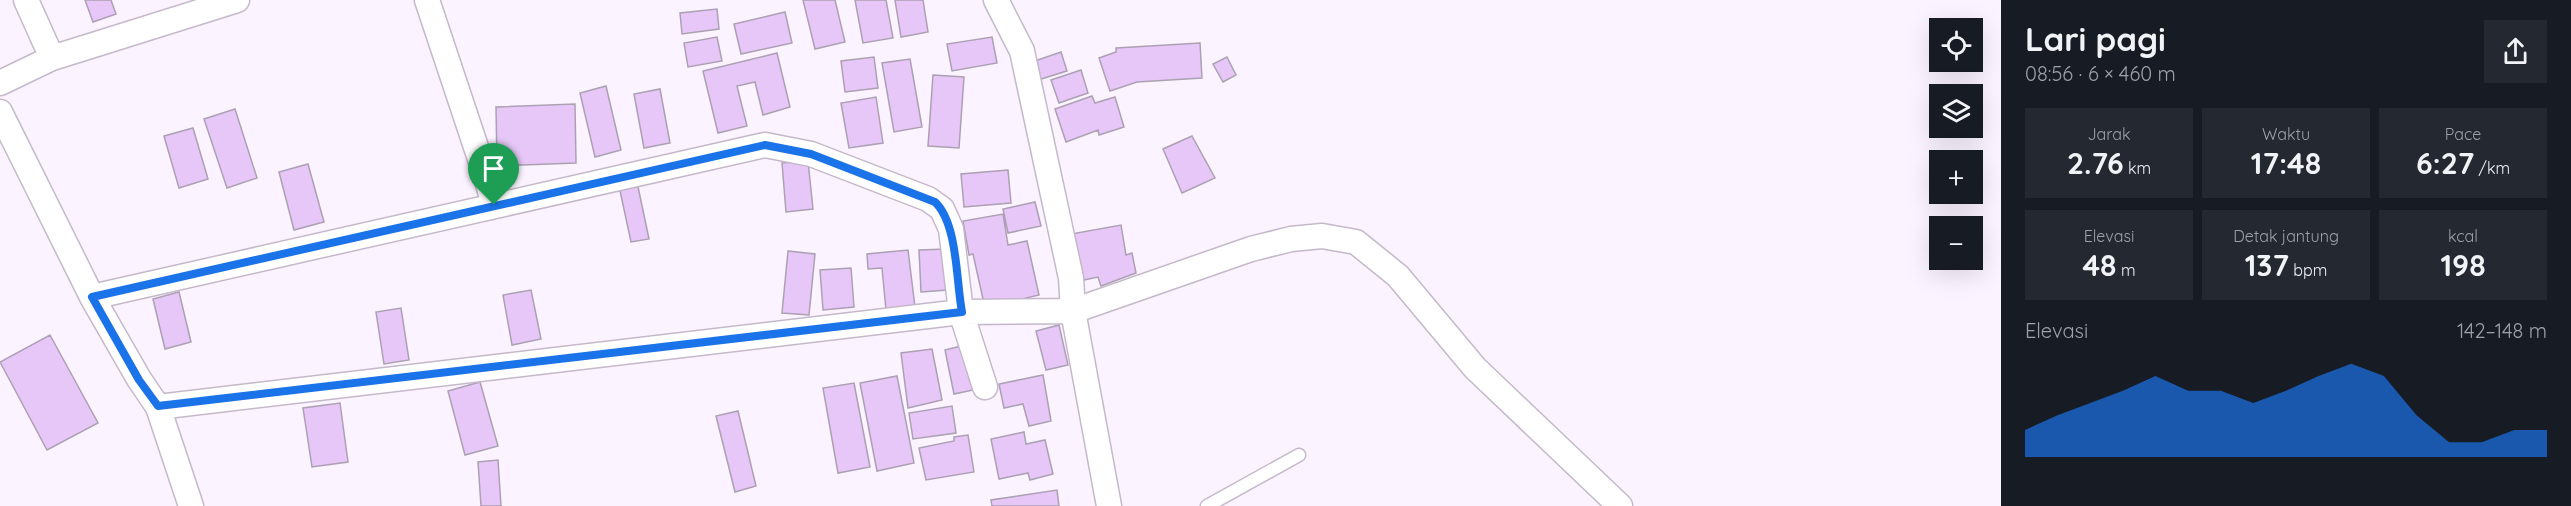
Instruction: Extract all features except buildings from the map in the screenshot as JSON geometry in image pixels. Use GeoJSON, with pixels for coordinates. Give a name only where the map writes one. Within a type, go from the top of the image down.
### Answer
{"type":"FeatureCollection","features":[{"type":"Feature","properties":{"kind":"street"},"geometry":{"type":"LineString","coordinates":[[26,0],[52,58]]}},
{"type":"Feature","properties":{"kind":"street"},"geometry":{"type":"LineString","coordinates":[[427,0],[494,205]]}},
{"type":"Feature","properties":{"kind":"street"},"geometry":{"type":"LineString","coordinates":[[996,0],[1022,51],[1071,278],[1073,311],[1109,506]]}},
{"type":"Feature","properties":{"kind":"street"},"geometry":{"type":"LineString","coordinates":[[0,83],[52,58],[222,2]]}},
{"type":"Feature","properties":{"kind":"street"},"geometry":{"type":"LineString","coordinates":[[0,112],[92,297],[139,380],[158,406],[191,506]]}},
{"type":"Feature","properties":{"kind":"street"},"geometry":{"type":"LineString","coordinates":[[92,297],[765,145],[811,154],[928,199],[942,209],[951,229],[962,312],[985,387]]}},
{"type":"Feature","properties":{"kind":"street"},"geometry":{"type":"LineString","coordinates":[[158,406],[962,312],[1073,311],[1261,246],[1322,236],[1356,242],[1398,276],[1475,368],[1620,506]]}},
{"type":"Feature","properties":{"kind":"lane"},"geometry":{"type":"LineString","coordinates":[[1207,506],[1299,455]]}},
{"type":"Feature","properties":{"kind":"route"},"geometry":{"type":"LineString","coordinates":[[765,145],[784,147],[811,154],[935,202],[942,209],[951,229],[962,312],[158,406],[139,380],[92,297],[494,205],[745,148],[765,145]]}}]}
